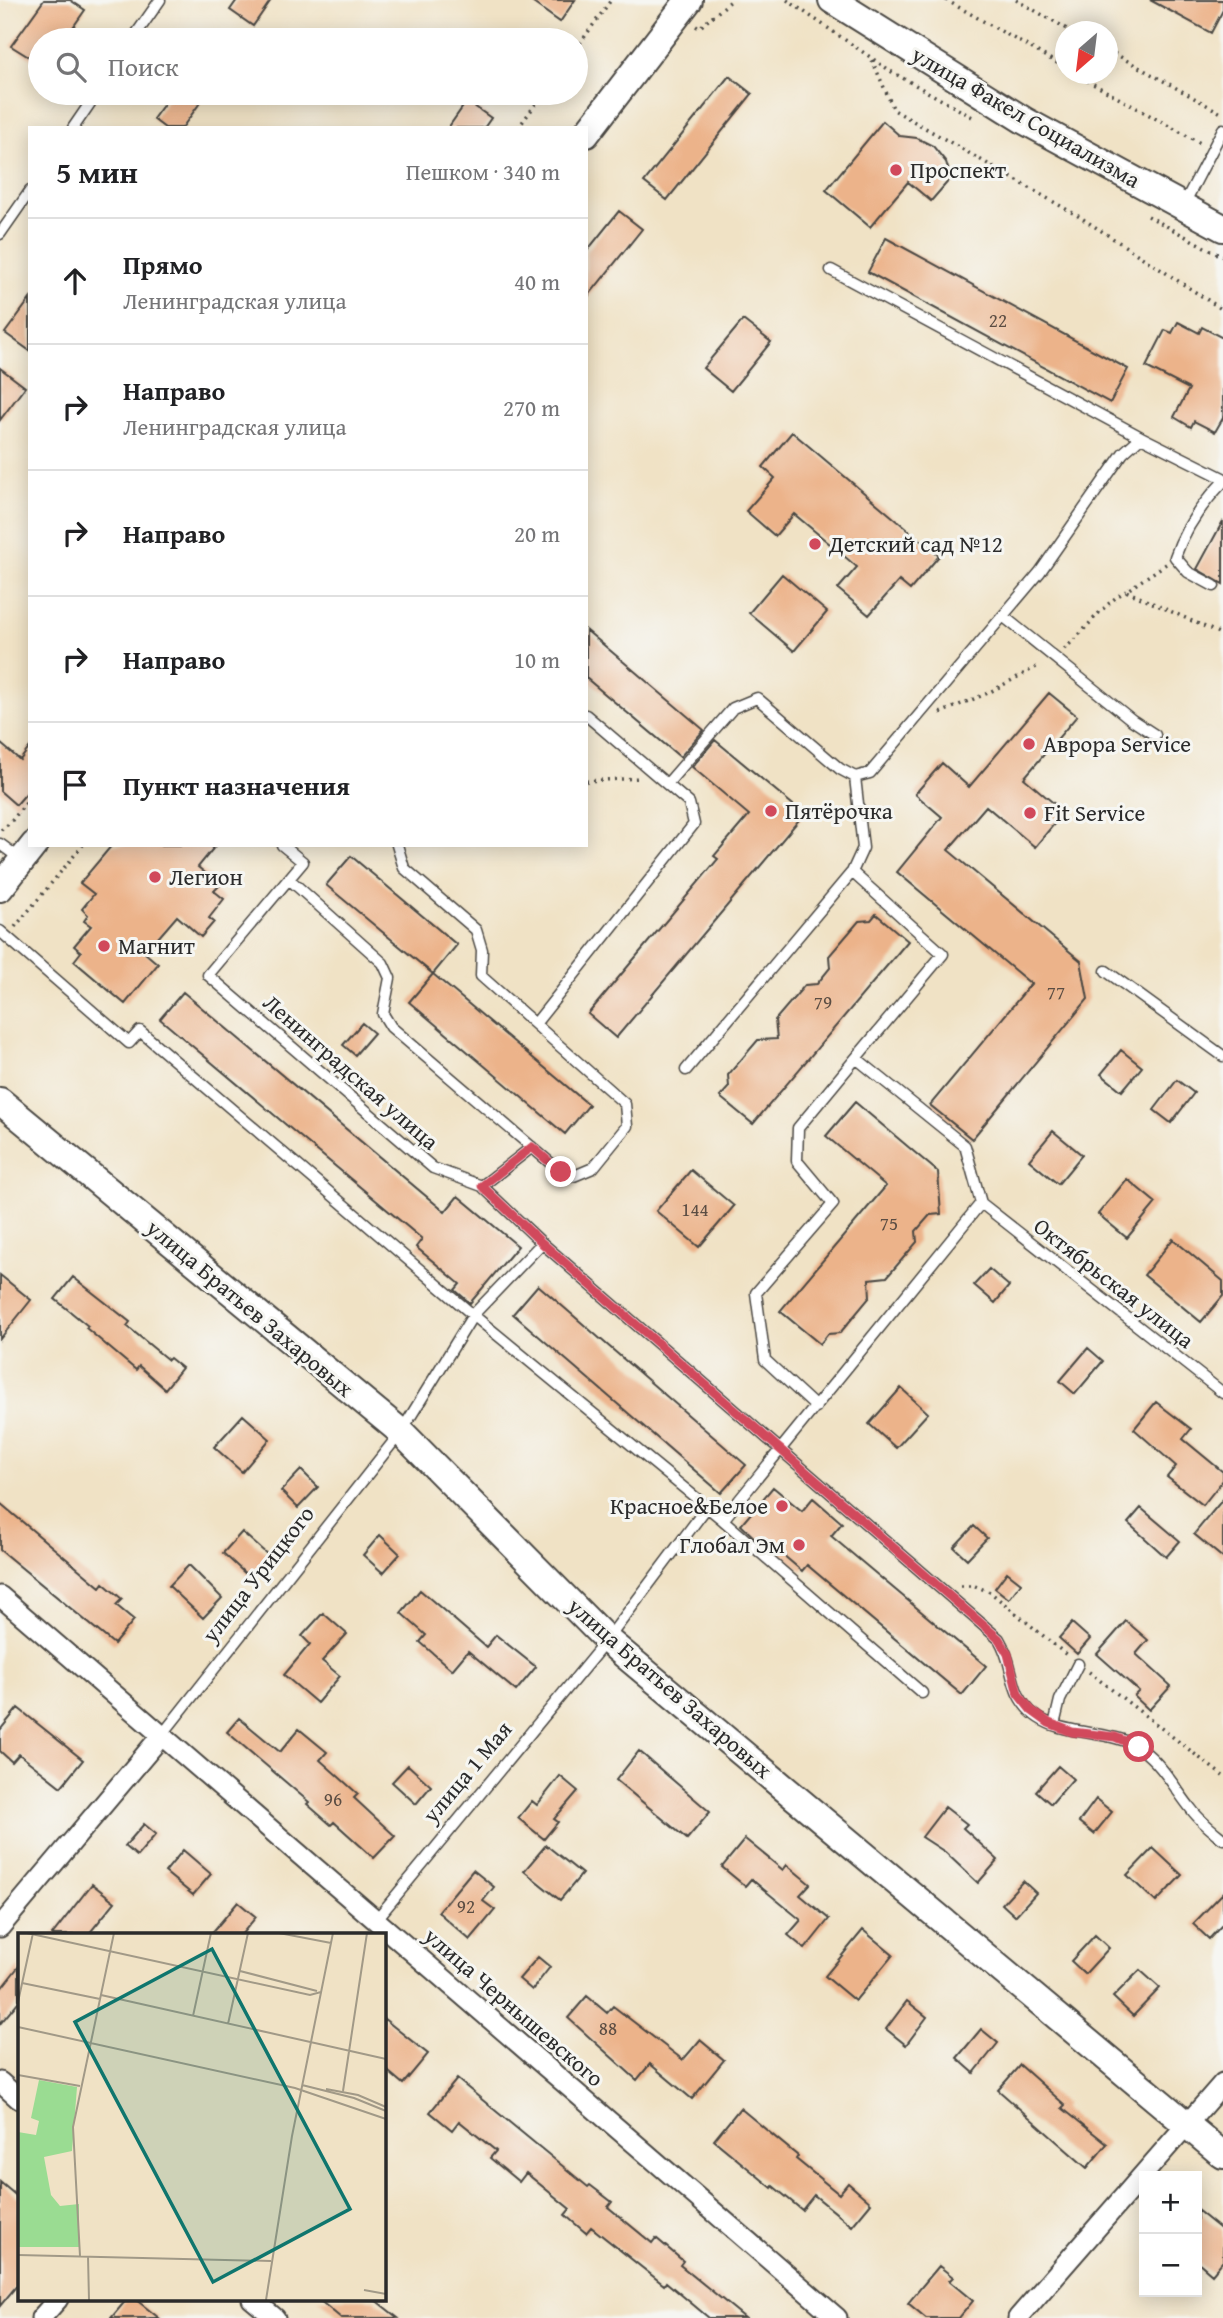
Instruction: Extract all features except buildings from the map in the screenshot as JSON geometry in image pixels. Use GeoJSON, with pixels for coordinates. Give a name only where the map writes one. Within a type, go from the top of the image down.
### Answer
{"type":"FeatureCollection","features":[{"type":"Feature","properties":{"kind":"main road"},"geometry":{"type":"LineString","coordinates":[[588,131],[690,0]]}},
{"type":"Feature","properties":{"kind":"main road","name":"улица Факел Социализма"},"geometry":{"type":"LineString","coordinates":[[832,0],[1025,121],[1223,229]]}},
{"type":"Feature","properties":{"kind":"main road"},"geometry":{"type":"LineString","coordinates":[[0,888],[28,853]]}},
{"type":"Feature","properties":{"kind":"main road","name":"улица Братьев Захаровых"},"geometry":{"type":"LineString","coordinates":[[0,1101],[401,1432],[607,1640],[1223,2155]]}},
{"type":"Feature","properties":{"kind":"street","name":"улица Чернышевского"},"geometry":{"type":"LineString","coordinates":[[0,1595],[162,1735],[370,1927]]}},
{"type":"Feature","properties":{"kind":"street","name":"улица Урицкого"},"geometry":{"type":"LineString","coordinates":[[0,1927],[162,1735]]}},
{"type":"Feature","properties":{"kind":"street","name":"улица Чернышевского"},"geometry":{"type":"LineString","coordinates":[[385,1940],[837,2318]]}},
{"type":"Feature","properties":{"kind":"street"},"geometry":{"type":"LineString","coordinates":[[0,2082],[18,2098]]}},
{"type":"Feature","properties":{"kind":"street"},"geometry":{"type":"LineString","coordinates":[[1018,2318],[1223,2083]]}},
{"type":"Feature","properties":{"kind":"street"},"geometry":{"type":"LineString","coordinates":[[41,2318],[57,2300]]}},
{"type":"Feature","properties":{"kind":"street"},"geometry":{"type":"LineString","coordinates":[[253,2300],[275,2318]]}},
{"type":"Feature","properties":{"kind":"lane"},"geometry":{"type":"LineString","coordinates":[[140,28],[160,0]]}},
{"type":"Feature","properties":{"kind":"lane"},"geometry":{"type":"LineString","coordinates":[[74,126],[89,105]]}},
{"type":"Feature","properties":{"kind":"lane"},"geometry":{"type":"LineString","coordinates":[[1182,206],[1223,129]]}},
{"type":"Feature","properties":{"kind":"lane"},"geometry":{"type":"LineString","coordinates":[[0,234],[28,194]]}},
{"type":"Feature","properties":{"kind":"lane"},"geometry":{"type":"LineString","coordinates":[[831,270],[1223,480],[1179,544],[1175,557],[1188,572],[1214,586]]}},
{"type":"Feature","properties":{"kind":"lane"},"geometry":{"type":"LineString","coordinates":[[663,781],[733,708],[757,698],[840,769],[855,777],[870,773],[1040,572],[1123,453],[1141,437]]}},
{"type":"Feature","properties":{"kind":"lane"},"geometry":{"type":"LineString","coordinates":[[1003,616],[1132,720],[1155,734]]}},
{"type":"Feature","properties":{"kind":"lane"},"geometry":{"type":"LineString","coordinates":[[535,1024],[694,824],[689,803],[588,717]]}},
{"type":"Feature","properties":{"kind":"lane"},"geometry":{"type":"LineString","coordinates":[[687,1070],[852,872],[863,848],[855,777]]}},
{"type":"Feature","properties":{"kind":"lane"},"geometry":{"type":"LineString","coordinates":[[0,844],[28,853]]}},
{"type":"Feature","properties":{"kind":"lane"},"geometry":{"type":"LineString","coordinates":[[284,847],[303,862],[289,880],[383,963],[390,978],[383,1014],[391,1027],[561,1172],[574,1176],[593,1168],[627,1126],[625,1104],[481,976],[482,950],[476,930],[404,868],[398,847]]}},
{"type":"Feature","properties":{"kind":"lane"},"geometry":{"type":"LineString","coordinates":[[816,1407],[765,1360],[756,1293],[833,1204],[797,1161],[797,1128],[943,954],[852,872]]}},
{"type":"Feature","properties":{"kind":"lane","name":"Ленинградская улица"},"geometry":{"type":"LineString","coordinates":[[289,880],[208,975],[433,1168],[482,1186],[542,1243],[999,1639],[1008,1654],[1018,1694],[1031,1710],[1054,1725],[1072,1732],[1115,1737],[1139,1747],[1159,1764],[1194,1813],[1223,1839]]}},
{"type":"Feature","properties":{"kind":"lane"},"geometry":{"type":"LineString","coordinates":[[4,934],[129,1043],[140,1031],[473,1315],[723,1520],[922,1693]]}},
{"type":"Feature","properties":{"kind":"lane"},"geometry":{"type":"LineString","coordinates":[[1106,971],[1223,1056]]}},
{"type":"Feature","properties":{"kind":"lane"},"geometry":{"type":"LineString","coordinates":[[723,1520],[981,1203],[965,1146],[856,1058]]}},
{"type":"Feature","properties":{"kind":"lane"},"geometry":{"type":"LineString","coordinates":[[482,1186],[532,1147]]}},
{"type":"Feature","properties":{"kind":"lane","name":"Октябрьская улица"},"geometry":{"type":"LineString","coordinates":[[981,1203],[1223,1393]]}},
{"type":"Feature","properties":{"kind":"lane","name":"улица Урицкого"},"geometry":{"type":"LineString","coordinates":[[162,1735],[401,1432],[473,1315],[542,1243]]}},
{"type":"Feature","properties":{"kind":"lane","name":"улица 1 Мая"},"geometry":{"type":"LineString","coordinates":[[370,1927],[607,1640],[707,1507]]}},
{"type":"Feature","properties":{"kind":"lane"},"geometry":{"type":"LineString","coordinates":[[1054,1725],[1060,1700],[1078,1664]]}},
{"type":"Feature","properties":{"kind":"path"},"geometry":{"type":"LineString","coordinates":[[588,32],[611,0]]}},
{"type":"Feature","properties":{"kind":"path"},"geometry":{"type":"LineString","coordinates":[[699,28],[732,0]]}},
{"type":"Feature","properties":{"kind":"path"},"geometry":{"type":"LineString","coordinates":[[946,0],[1055,62]]}},
{"type":"Feature","properties":{"kind":"path"},"geometry":{"type":"LineString","coordinates":[[1016,0],[1055,22]]}},
{"type":"Feature","properties":{"kind":"path"},"geometry":{"type":"LineString","coordinates":[[1118,56],[1223,114]]}},
{"type":"Feature","properties":{"kind":"path"},"geometry":{"type":"LineString","coordinates":[[871,58],[894,110],[1080,217],[1223,310]]}},
{"type":"Feature","properties":{"kind":"path"},"geometry":{"type":"LineString","coordinates":[[1093,84],[1212,150]]}},
{"type":"Feature","properties":{"kind":"path"},"geometry":{"type":"LineString","coordinates":[[519,126],[535,105]]}},
{"type":"Feature","properties":{"kind":"path"},"geometry":{"type":"LineString","coordinates":[[909,726],[988,693],[1054,657],[1078,638],[1113,599],[1175,557]]}},
{"type":"Feature","properties":{"kind":"path"},"geometry":{"type":"LineString","coordinates":[[1126,591],[1223,635]]}},
{"type":"Feature","properties":{"kind":"path"},"geometry":{"type":"LineString","coordinates":[[588,780],[663,781]]}},
{"type":"Feature","properties":{"kind":"path"},"geometry":{"type":"LineString","coordinates":[[0,831],[28,800]]}},
{"type":"Feature","properties":{"kind":"path"},"geometry":{"type":"LineString","coordinates":[[4,934],[81,847]]}},
{"type":"Feature","properties":{"kind":"place","name":"Проспект"},"geometry":{"type":"Point","coordinates":[896,170]}},
{"type":"Feature","properties":{"kind":"place","name":"Детский сад №12"},"geometry":{"type":"Point","coordinates":[815,544]}},
{"type":"Feature","properties":{"kind":"place","name":"Аврора Service"},"geometry":{"type":"Point","coordinates":[1029,744]}},
{"type":"Feature","properties":{"kind":"place","name":"Пятёрочка"},"geometry":{"type":"Point","coordinates":[771,811]}},
{"type":"Feature","properties":{"kind":"place","name":"Fit Service"},"geometry":{"type":"Point","coordinates":[1030,813]}},
{"type":"Feature","properties":{"kind":"place","name":"Легион"},"geometry":{"type":"Point","coordinates":[155,877]}},
{"type":"Feature","properties":{"kind":"place","name":"Магнит"},"geometry":{"type":"Point","coordinates":[104,946]}},
{"type":"Feature","properties":{"kind":"place","name":"Красное&Белое"},"geometry":{"type":"Point","coordinates":[782,1506]}},
{"type":"Feature","properties":{"kind":"place","name":"Глобал Эм"},"geometry":{"type":"Point","coordinates":[799,1545]}},
{"type":"Feature","properties":{"kind":"route"},"geometry":{"type":"LineString","coordinates":[[561,1172],[532,1147],[482,1186],[542,1243],[999,1639],[1008,1654],[1018,1694],[1031,1710],[1049,1723],[1072,1732],[1115,1737],[1139,1747]]}}]}
